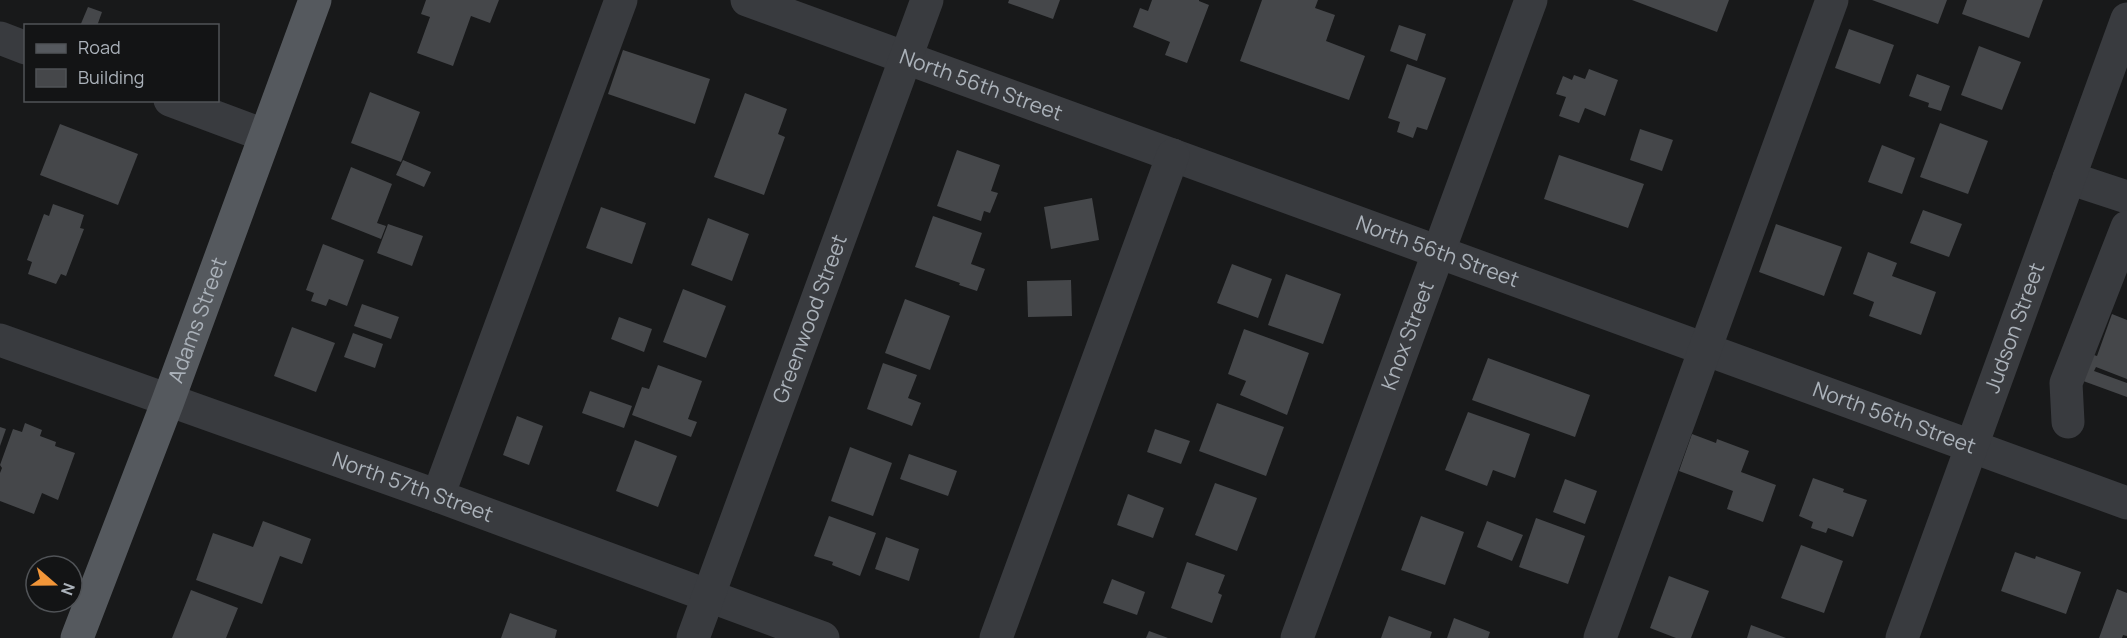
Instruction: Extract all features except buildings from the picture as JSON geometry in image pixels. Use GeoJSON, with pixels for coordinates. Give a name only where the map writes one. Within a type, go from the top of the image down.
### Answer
{"type":"FeatureCollection","features":[{"type":"Feature","properties":{"kind":"main road","name":"Adams Street"},"geometry":{"type":"LineString","coordinates":[[77,638],[168,401],[315,0]]}},
{"type":"Feature","properties":{"kind":"street"},"geometry":{"type":"LineString","coordinates":[[438,496],[621,0]]}},
{"type":"Feature","properties":{"kind":"street","name":"North 56th Street"},"geometry":{"type":"LineString","coordinates":[[747,0],[2127,503]]}},
{"type":"Feature","properties":{"kind":"street","name":"Greenwood Street"},"geometry":{"type":"LineString","coordinates":[[693,638],[927,0]]}},
{"type":"Feature","properties":{"kind":"street","name":"Knox Street"},"geometry":{"type":"LineString","coordinates":[[1298,638],[1531,0]]}},
{"type":"Feature","properties":{"kind":"street"},"geometry":{"type":"LineString","coordinates":[[1600,638],[1832,0]]}},
{"type":"Feature","properties":{"kind":"street","name":"Judson Street"},"geometry":{"type":"LineString","coordinates":[[1902,638],[2127,19]]}},
{"type":"Feature","properties":{"kind":"street"},"geometry":{"type":"LineString","coordinates":[[0,38],[24,47]]}},
{"type":"Feature","properties":{"kind":"street"},"geometry":{"type":"LineString","coordinates":[[175,102],[264,135]]}},
{"type":"Feature","properties":{"kind":"street"},"geometry":{"type":"LineString","coordinates":[[996,638],[1173,155]]}},
{"type":"Feature","properties":{"kind":"street"},"geometry":{"type":"LineString","coordinates":[[2069,178],[2127,198]]}},
{"type":"Feature","properties":{"kind":"street"},"geometry":{"type":"LineString","coordinates":[[2068,422],[2066,383],[2127,227]]}},
{"type":"Feature","properties":{"kind":"street","name":"North 57th Street"},"geometry":{"type":"LineString","coordinates":[[0,340],[438,496],[823,638]]}}]}
